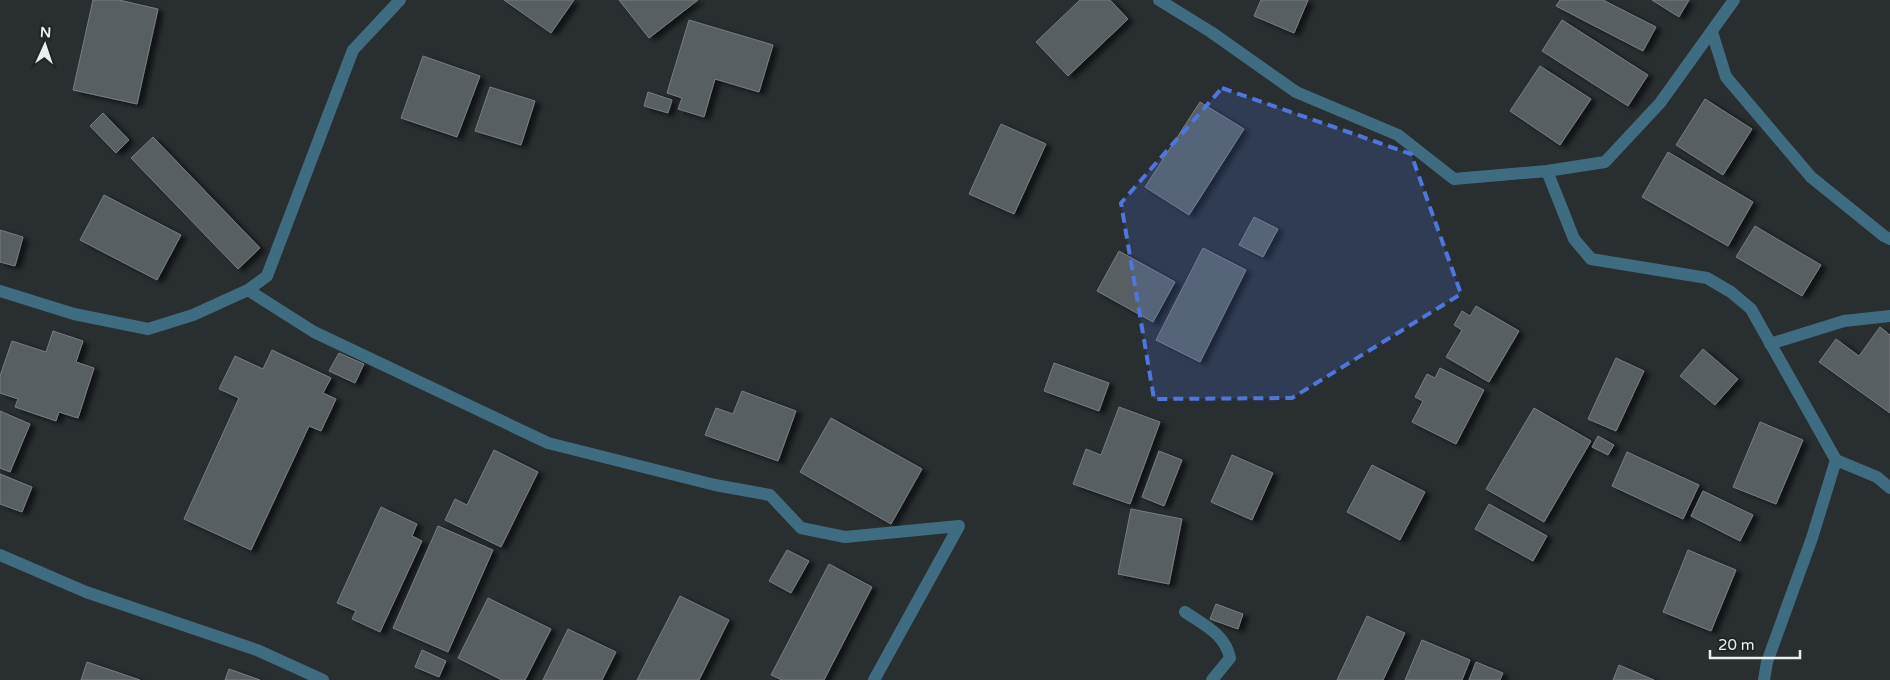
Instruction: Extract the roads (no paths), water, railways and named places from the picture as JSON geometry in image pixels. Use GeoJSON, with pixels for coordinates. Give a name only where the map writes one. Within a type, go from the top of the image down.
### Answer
{"type":"FeatureCollection","features":[{"type":"Feature","properties":{"kind":"street"},"geometry":{"type":"LineString","coordinates":[[0,291],[74,314],[148,329],[193,315],[248,290],[267,276],[353,50],[400,0]]}},
{"type":"Feature","properties":{"kind":"street"},"geometry":{"type":"LineString","coordinates":[[1159,0],[1211,32],[1296,92],[1398,135],[1454,179],[1547,171],[1604,162],[1660,103],[1734,0]]}},
{"type":"Feature","properties":{"kind":"street"},"geometry":{"type":"LineString","coordinates":[[1712,32],[1726,77],[1811,177],[1890,239]]}},
{"type":"Feature","properties":{"kind":"street"},"geometry":{"type":"LineString","coordinates":[[1547,171],[1574,239],[1590,259],[1707,278],[1731,292],[1751,309],[1836,460],[1877,477],[1890,488]]}},
{"type":"Feature","properties":{"kind":"street"},"geometry":{"type":"LineString","coordinates":[[248,290],[314,332],[548,443],[716,485],[770,495],[801,528],[845,537],[959,526],[874,680]]}},
{"type":"Feature","properties":{"kind":"street"},"geometry":{"type":"LineString","coordinates":[[1770,344],[1844,321],[1890,316]]}},
{"type":"Feature","properties":{"kind":"street"},"geometry":{"type":"LineString","coordinates":[[1764,680],[1767,662],[1812,538],[1836,460]]}},
{"type":"Feature","properties":{"kind":"street"},"geometry":{"type":"LineString","coordinates":[[0,555],[86,592],[258,650],[323,680]]}},
{"type":"Feature","properties":{"kind":"street"},"geometry":{"type":"LineString","coordinates":[[1185,612],[1222,638],[1228,647],[1230,658],[1212,680]]}}]}
